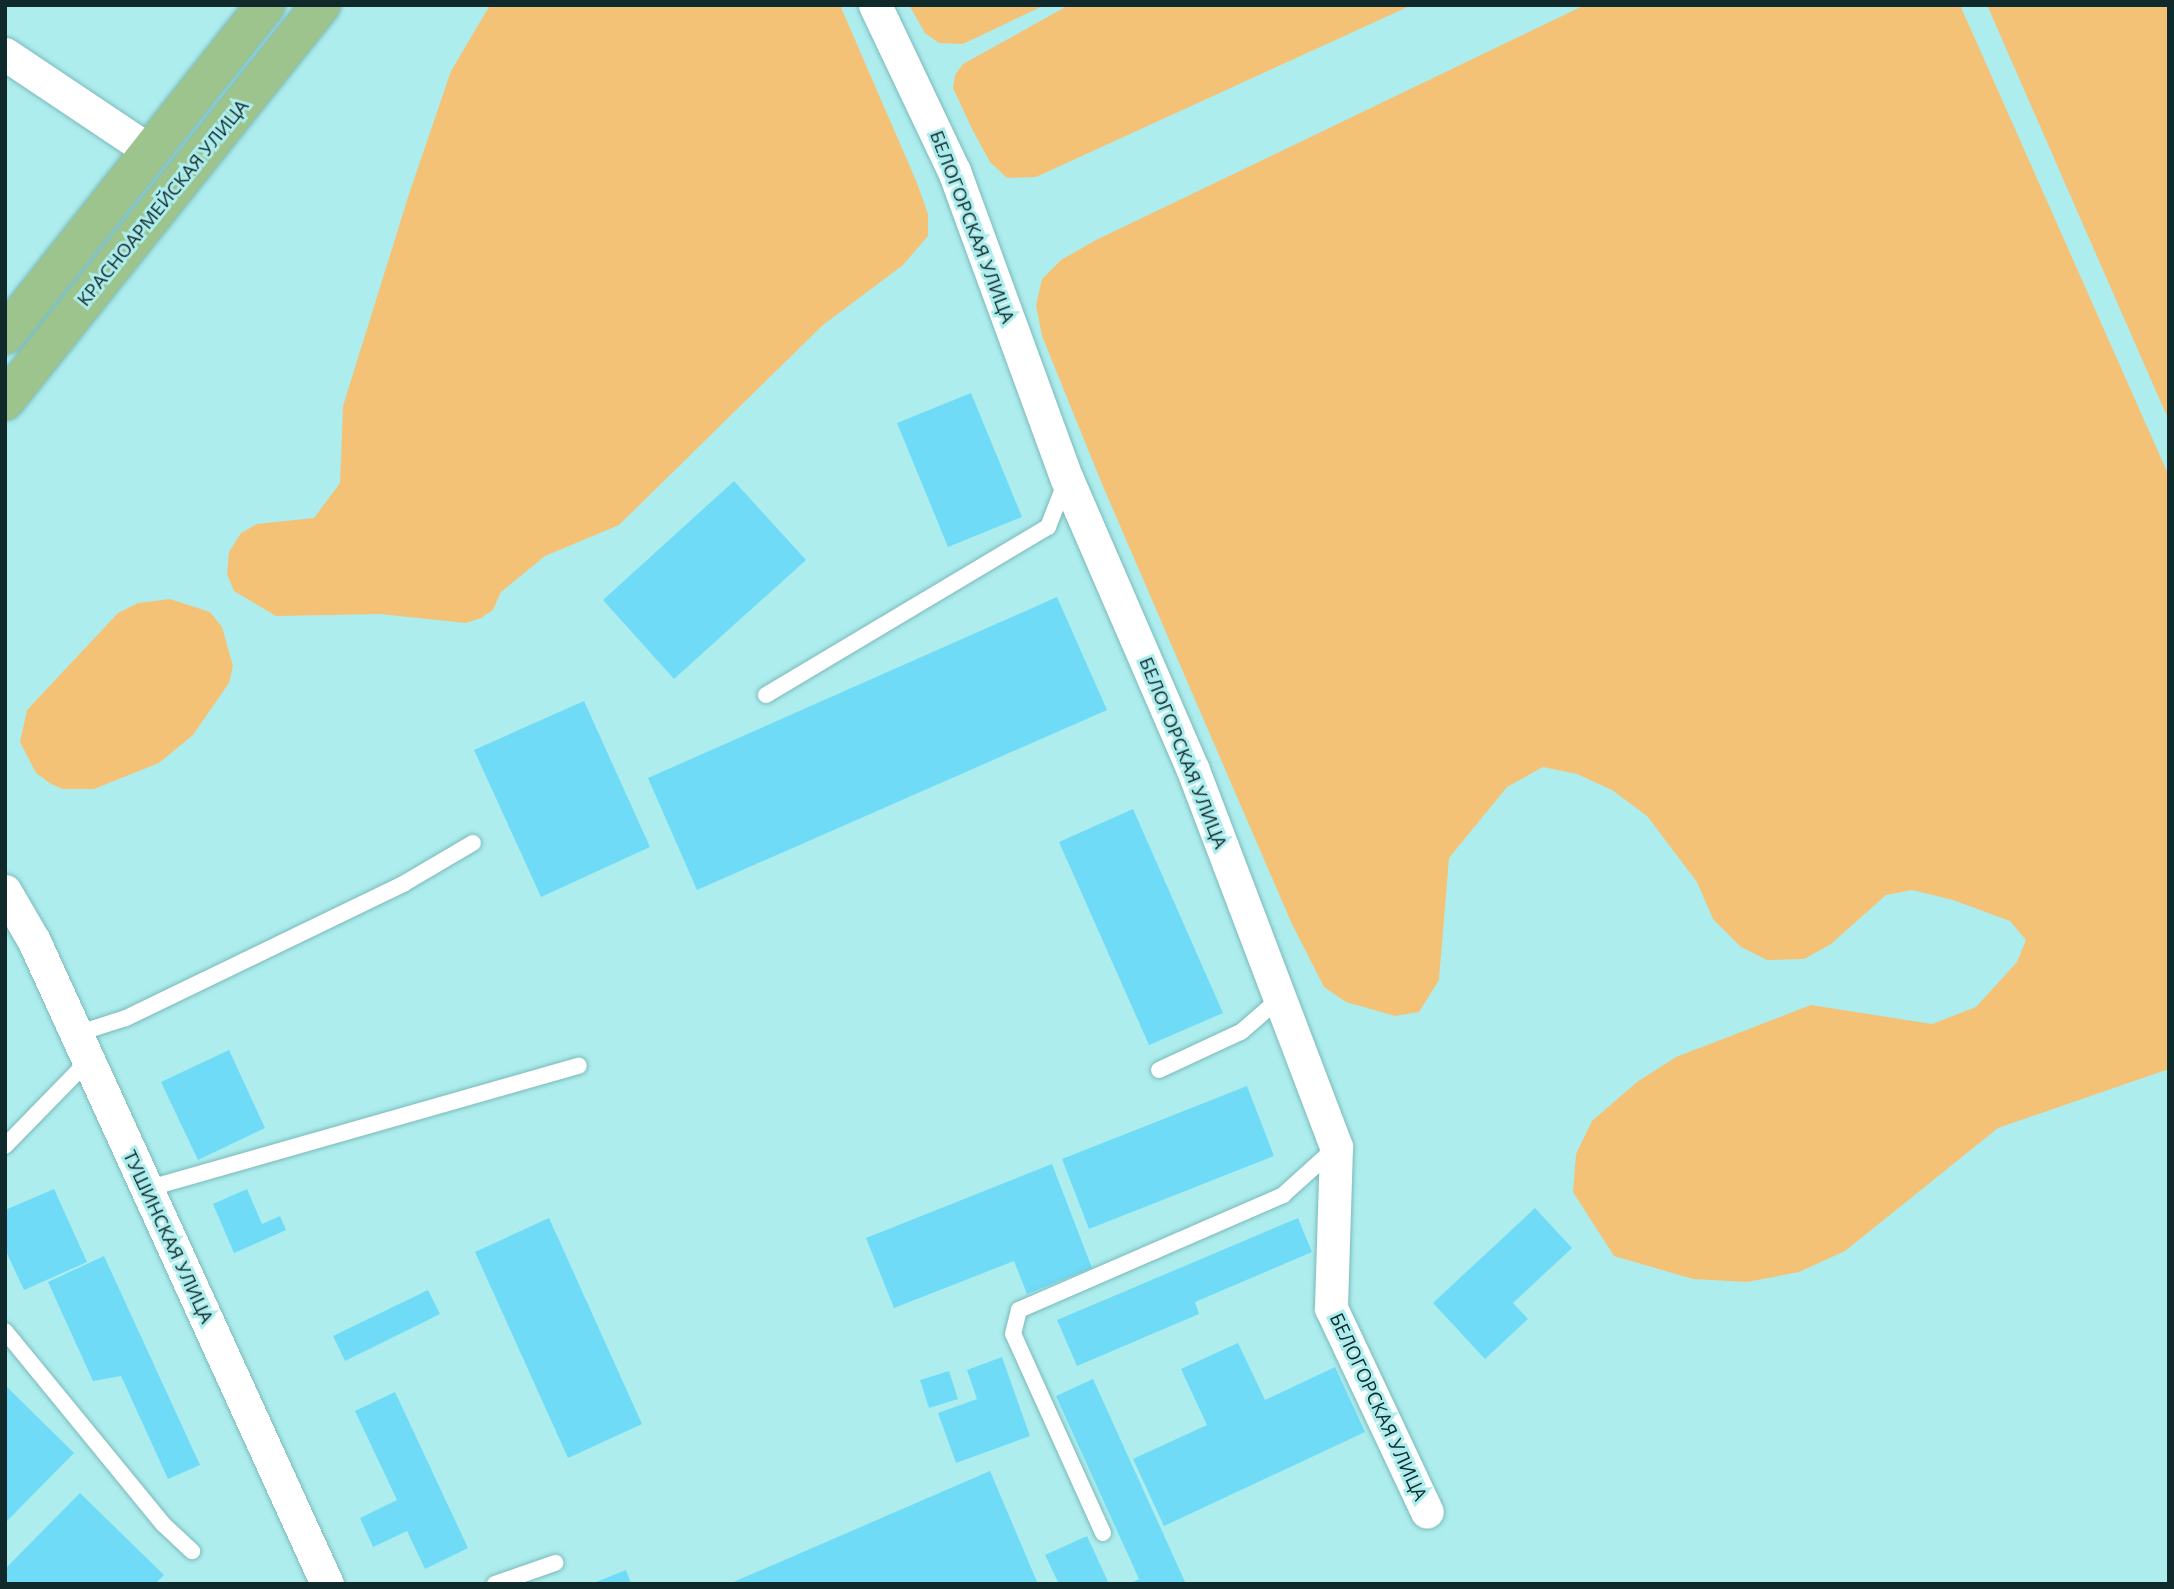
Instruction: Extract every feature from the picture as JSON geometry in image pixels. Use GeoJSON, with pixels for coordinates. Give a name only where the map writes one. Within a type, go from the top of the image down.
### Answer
{"type":"FeatureCollection","features":[{"type":"Feature","properties":{"kind":"main road"},"geometry":{"type":"LineString","coordinates":[[5,335],[266,5]]}},
{"type":"Feature","properties":{"kind":"main road","name":"КРАСНОАРМЕЙСКАЯ УЛИЦА"},"geometry":{"type":"LineString","coordinates":[[5,401],[321,5]]}},
{"type":"Feature","properties":{"kind":"street","name":"БЕЛОГОРСКАЯ УЛИЦА"},"geometry":{"type":"LineString","coordinates":[[875,5],[954,171],[1067,479],[1193,770],[1336,1147],[1331,1308],[1427,1512]]}},
{"type":"Feature","properties":{"kind":"street"},"geometry":{"type":"LineString","coordinates":[[5,54],[150,151]]}},
{"type":"Feature","properties":{"kind":"street","name":"ТУШИНСКАЯ УЛИЦА"},"geometry":{"type":"LineString","coordinates":[[5,891],[34,941],[327,1584]]}},
{"type":"Feature","properties":{"kind":"lane"},"geometry":{"type":"LineString","coordinates":[[766,695],[1048,527],[1067,479]]}},
{"type":"Feature","properties":{"kind":"lane"},"geometry":{"type":"LineString","coordinates":[[5,1146],[82,1048],[126,1018],[403,884],[473,843]]}},
{"type":"Feature","properties":{"kind":"lane"},"geometry":{"type":"LineString","coordinates":[[1159,1070],[1241,1032],[1279,999]]}},
{"type":"Feature","properties":{"kind":"lane"},"geometry":{"type":"LineString","coordinates":[[146,1189],[579,1066]]}},
{"type":"Feature","properties":{"kind":"lane"},"geometry":{"type":"LineString","coordinates":[[1103,1533],[1013,1334],[1020,1310],[1283,1195],[1336,1147]]}},
{"type":"Feature","properties":{"kind":"lane"},"geometry":{"type":"LineString","coordinates":[[5,1331],[163,1524],[191,1551]]}},
{"type":"Feature","properties":{"kind":"lane"},"geometry":{"type":"LineString","coordinates":[[495,1584],[555,1563]]}},
{"type":"Feature","properties":{"kind":"shaded area"},"geometry":{"type":"Polygon","coordinates":[[[490,5],[840,5],[917,183],[928,214],[928,236],[903,265],[823,325],[619,525],[545,556],[501,592],[493,610],[481,618],[466,623],[380,614],[276,616],[234,591],[227,574],[229,552],[241,533],[257,524],[314,518],[340,483],[343,406],[409,194],[451,71],[490,5]]]}},
{"type":"Feature","properties":{"kind":"shaded area"},"geometry":{"type":"Polygon","coordinates":[[[909,5],[1045,5],[963,44],[939,43],[925,33],[909,5]]]}},
{"type":"Feature","properties":{"kind":"shaded area"},"geometry":{"type":"Polygon","coordinates":[[[1069,5],[1412,5],[1036,177],[1007,178],[990,162],[972,129],[953,88],[955,75],[963,64],[1069,5]]]}},
{"type":"Feature","properties":{"kind":"shaded area"},"geometry":{"type":"Polygon","coordinates":[[[1585,5],[1960,5],[2169,476],[2169,1069],[1998,1128],[1845,1251],[1799,1272],[1747,1282],[1693,1279],[1614,1256],[1573,1192],[1576,1154],[1592,1121],[1637,1082],[1676,1057],[1811,1005],[1932,1024],[1976,1007],[2017,962],[2026,940],[2010,921],[1953,900],[1912,890],[1886,895],[1831,944],[1804,959],[1767,960],[1741,947],[1713,919],[1697,882],[1647,816],[1612,790],[1577,774],[1543,767],[1507,787],[1449,858],[1439,980],[1419,1012],[1395,1016],[1346,1002],[1324,987],[1291,922],[1102,484],[1042,336],[1036,305],[1042,279],[1061,260],[1094,241],[1585,5]]]}},
{"type":"Feature","properties":{"kind":"shaded area"},"geometry":{"type":"Polygon","coordinates":[[[1987,5],[2169,5],[2169,421],[1987,5]]]}},
{"type":"Feature","properties":{"kind":"shaded area"},"geometry":{"type":"Polygon","coordinates":[[[170,599],[210,612],[222,627],[233,666],[229,683],[193,735],[159,763],[94,789],[63,789],[51,784],[36,773],[20,742],[27,710],[118,613],[138,603],[170,599]]]}},
{"type":"Feature","properties":{"kind":"building"},"geometry":{"type":"Polygon","coordinates":[[[971,393],[1022,517],[948,547],[897,423],[971,393]]]}},
{"type":"Feature","properties":{"kind":"building"},"geometry":{"type":"Polygon","coordinates":[[[734,481],[806,560],[674,679],[603,600],[734,481]]]}},
{"type":"Feature","properties":{"kind":"building"},"geometry":{"type":"Polygon","coordinates":[[[1057,597],[1107,710],[697,890],[648,778],[1057,597]]]}},
{"type":"Feature","properties":{"kind":"building"},"geometry":{"type":"Polygon","coordinates":[[[584,701],[650,847],[541,897],[474,750],[584,701]]]}},
{"type":"Feature","properties":{"kind":"building"},"geometry":{"type":"Polygon","coordinates":[[[1133,809],[1223,1013],[1149,1045],[1059,842],[1133,809]]]}},
{"type":"Feature","properties":{"kind":"building"},"geometry":{"type":"Polygon","coordinates":[[[229,1050],[265,1128],[198,1160],[161,1082],[229,1050]]]}},
{"type":"Feature","properties":{"kind":"building"},"geometry":{"type":"Polygon","coordinates":[[[1247,1086],[1274,1156],[1089,1229],[1062,1159],[1247,1086]]]}},
{"type":"Feature","properties":{"kind":"building"},"geometry":{"type":"Polygon","coordinates":[[[1052,1164],[1092,1268],[1027,1294],[1014,1261],[894,1308],[866,1238],[1052,1164]]]}},
{"type":"Feature","properties":{"kind":"building"},"geometry":{"type":"Polygon","coordinates":[[[54,1189],[87,1262],[24,1290],[5,1249],[5,1210],[54,1189]]]}},
{"type":"Feature","properties":{"kind":"building"},"geometry":{"type":"Polygon","coordinates":[[[247,1189],[262,1224],[280,1216],[286,1230],[234,1253],[213,1204],[247,1189]]]}},
{"type":"Feature","properties":{"kind":"building"},"geometry":{"type":"Polygon","coordinates":[[[1535,1208],[1572,1248],[1513,1303],[1528,1319],[1485,1359],[1433,1303],[1535,1208]]]}},
{"type":"Feature","properties":{"kind":"building"},"geometry":{"type":"Polygon","coordinates":[[[549,1218],[642,1424],[568,1458],[475,1252],[549,1218]]]}},
{"type":"Feature","properties":{"kind":"building"},"geometry":{"type":"Polygon","coordinates":[[[1298,1218],[1312,1252],[1195,1302],[1199,1314],[1077,1366],[1057,1320],[1298,1218]]]}},
{"type":"Feature","properties":{"kind":"building"},"geometry":{"type":"Polygon","coordinates":[[[104,1256],[200,1465],[168,1479],[121,1376],[93,1381],[48,1282],[104,1256]]]}},
{"type":"Feature","properties":{"kind":"building"},"geometry":{"type":"Polygon","coordinates":[[[428,1290],[440,1314],[345,1361],[333,1336],[428,1290]]]}},
{"type":"Feature","properties":{"kind":"building"},"geometry":{"type":"Polygon","coordinates":[[[1238,1343],[1265,1400],[1335,1367],[1365,1432],[1164,1526],[1133,1459],[1207,1425],[1181,1369],[1238,1343]]]}},
{"type":"Feature","properties":{"kind":"building"},"geometry":{"type":"Polygon","coordinates":[[[1002,1357],[1030,1436],[956,1463],[938,1413],[977,1399],[967,1370],[1002,1357]]]}},
{"type":"Feature","properties":{"kind":"building"},"geometry":{"type":"Polygon","coordinates":[[[949,1371],[958,1399],[929,1408],[920,1380],[949,1371]]]}},
{"type":"Feature","properties":{"kind":"building"},"geometry":{"type":"Polygon","coordinates":[[[1093,1379],[1186,1584],[1129,1584],[1139,1579],[1056,1396],[1093,1379]]]}},
{"type":"Feature","properties":{"kind":"building"},"geometry":{"type":"Polygon","coordinates":[[[5,1385],[74,1453],[5,1523],[5,1385]]]}},
{"type":"Feature","properties":{"kind":"building"},"geometry":{"type":"Polygon","coordinates":[[[395,1392],[468,1548],[425,1569],[407,1531],[373,1547],[360,1518],[397,1500],[355,1411],[395,1392]]]}},
{"type":"Feature","properties":{"kind":"building"},"geometry":{"type":"Polygon","coordinates":[[[990,1471],[1038,1584],[729,1584],[990,1471]]]}},
{"type":"Feature","properties":{"kind":"building"},"geometry":{"type":"Polygon","coordinates":[[[80,1493],[164,1575],[155,1584],[5,1584],[5,1569],[80,1493]]]}},
{"type":"Feature","properties":{"kind":"building"},"geometry":{"type":"Polygon","coordinates":[[[1087,1536],[1109,1584],[1059,1584],[1045,1555],[1087,1536]]]}},
{"type":"Feature","properties":{"kind":"building"},"geometry":{"type":"Polygon","coordinates":[[[626,1570],[631,1584],[591,1584],[626,1570]]]}}]}
